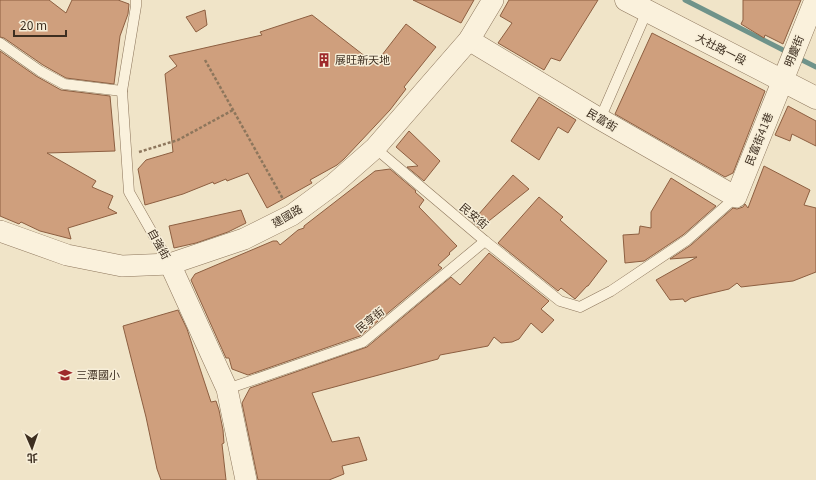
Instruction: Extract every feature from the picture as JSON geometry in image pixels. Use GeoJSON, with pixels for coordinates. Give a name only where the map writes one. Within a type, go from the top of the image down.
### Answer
{"type":"FeatureCollection","features":[{"type":"Feature","properties":{"kind":"street","name":"建國路"},"geometry":{"type":"LineString","coordinates":[[0,231],[67,255],[122,266],[170,264],[244,239],[292,215],[334,184],[375,148],[469,40],[493,0]]}},
{"type":"Feature","properties":{"kind":"street","name":"大社路一段"},"geometry":{"type":"LineString","coordinates":[[626,0],[816,98]]}},
{"type":"Feature","properties":{"kind":"street","name":"明慶街"},"geometry":{"type":"LineString","coordinates":[[783,80],[815,0]]}},
{"type":"Feature","properties":{"kind":"street","name":"民富街"},"geometry":{"type":"LineString","coordinates":[[469,40],[600,119],[736,197]]}},
{"type":"Feature","properties":{"kind":"street","name":"民富街41巷"},"geometry":{"type":"LineString","coordinates":[[736,197],[783,80]]}},
{"type":"Feature","properties":{"kind":"street","name":"自強街"},"geometry":{"type":"LineString","coordinates":[[170,264],[227,389],[246,480]]}},
{"type":"Feature","properties":{"kind":"lane","name":"自強街"},"geometry":{"type":"LineString","coordinates":[[136,0],[122,91],[129,192],[170,264]]}},
{"type":"Feature","properties":{"kind":"lane"},"geometry":{"type":"LineString","coordinates":[[600,119],[647,11]]}},
{"type":"Feature","properties":{"kind":"lane"},"geometry":{"type":"LineString","coordinates":[[0,42],[40,71],[64,84],[122,91]]}},
{"type":"Feature","properties":{"kind":"lane","name":"民安街"},"geometry":{"type":"LineString","coordinates":[[375,148],[485,241],[560,301],[580,307],[611,291],[687,240],[736,197]]}},
{"type":"Feature","properties":{"kind":"lane","name":"民享街"},"geometry":{"type":"LineString","coordinates":[[227,389],[363,342],[485,241]]}},
{"type":"Feature","properties":{"kind":"path"},"geometry":{"type":"LineString","coordinates":[[205,60],[292,215]]}},
{"type":"Feature","properties":{"kind":"path"},"geometry":{"type":"LineString","coordinates":[[127,156],[178,140],[233,110]]}},
{"type":"Feature","properties":{"kind":"building"},"geometry":{"type":"Polygon","coordinates":[[[0,0],[49,0],[66,13],[72,0],[118,0],[129,4],[128,14],[120,36],[114,84],[66,78],[43,65],[4,38],[0,37],[0,0]]]}},
{"type":"Feature","properties":{"kind":"building"},"geometry":{"type":"Polygon","coordinates":[[[413,0],[474,0],[461,23],[413,0]]]}},
{"type":"Feature","properties":{"kind":"building"},"geometry":{"type":"Polygon","coordinates":[[[509,0],[598,0],[560,61],[551,58],[544,70],[498,43],[512,23],[500,16],[509,0]]]}},
{"type":"Feature","properties":{"kind":"building"},"geometry":{"type":"Polygon","coordinates":[[[743,0],[801,0],[783,44],[765,35],[764,38],[741,24],[743,20],[743,0]]]}},
{"type":"Feature","properties":{"kind":"building"},"geometry":{"type":"Polygon","coordinates":[[[205,10],[207,25],[196,32],[186,17],[205,10]]]}},
{"type":"Feature","properties":{"kind":"building"},"geometry":{"type":"Polygon","coordinates":[[[312,15],[375,64],[406,24],[436,47],[404,87],[406,89],[390,110],[344,159],[337,165],[310,180],[312,183],[267,208],[248,173],[227,181],[226,179],[214,184],[213,182],[183,194],[145,205],[138,169],[146,160],[173,152],[165,74],[177,66],[169,56],[262,35],[260,32],[312,15]]]}},
{"type":"Feature","properties":{"kind":"building"},"geometry":{"type":"Polygon","coordinates":[[[652,33],[765,91],[733,173],[725,177],[615,114],[652,33]]]}},
{"type":"Feature","properties":{"kind":"building"},"geometry":{"type":"Polygon","coordinates":[[[0,51],[36,76],[61,90],[110,96],[115,151],[47,153],[96,181],[92,187],[113,196],[108,208],[117,213],[68,228],[71,239],[40,231],[21,222],[19,224],[0,216],[0,51]]]}},
{"type":"Feature","properties":{"kind":"building"},"geometry":{"type":"Polygon","coordinates":[[[539,97],[576,120],[568,133],[558,127],[539,160],[511,141],[539,97]]]}},
{"type":"Feature","properties":{"kind":"building"},"geometry":{"type":"Polygon","coordinates":[[[788,106],[816,121],[816,146],[792,134],[790,141],[775,135],[788,106]]]}},
{"type":"Feature","properties":{"kind":"building"},"geometry":{"type":"Polygon","coordinates":[[[409,131],[440,161],[424,181],[407,167],[418,166],[396,147],[409,131]]]}},
{"type":"Feature","properties":{"kind":"building"},"geometry":{"type":"Polygon","coordinates":[[[764,166],[810,190],[804,205],[816,208],[816,272],[793,281],[741,287],[737,283],[729,289],[691,298],[685,302],[683,299],[670,300],[656,280],[697,257],[670,259],[691,245],[733,208],[737,209],[743,207],[745,204],[748,208],[764,166]]]}},
{"type":"Feature","properties":{"kind":"building"},"geometry":{"type":"Polygon","coordinates":[[[390,169],[416,191],[415,192],[424,200],[419,207],[457,246],[438,265],[442,268],[360,336],[248,375],[232,369],[229,358],[226,358],[191,280],[195,274],[273,241],[277,241],[280,245],[298,230],[304,228],[304,226],[375,171],[390,169]]]}},
{"type":"Feature","properties":{"kind":"building"},"geometry":{"type":"Polygon","coordinates":[[[513,175],[529,189],[480,228],[472,222],[513,175]]]}},
{"type":"Feature","properties":{"kind":"building"},"geometry":{"type":"Polygon","coordinates":[[[671,178],[716,206],[683,235],[644,261],[625,263],[623,235],[639,234],[640,226],[651,228],[651,212],[671,178]]]}},
{"type":"Feature","properties":{"kind":"building"},"geometry":{"type":"Polygon","coordinates":[[[539,197],[563,217],[560,220],[607,261],[588,286],[575,299],[561,288],[558,291],[498,243],[539,197]]]}},
{"type":"Feature","properties":{"kind":"building"},"geometry":{"type":"Polygon","coordinates":[[[241,210],[246,223],[228,232],[196,243],[174,248],[169,226],[241,210]]]}},
{"type":"Feature","properties":{"kind":"building"},"geometry":{"type":"Polygon","coordinates":[[[489,253],[549,301],[541,309],[554,320],[542,333],[531,323],[519,339],[512,342],[501,343],[494,337],[488,346],[440,355],[438,359],[312,393],[332,442],[359,437],[367,460],[342,466],[344,474],[329,480],[258,480],[242,403],[250,388],[367,347],[451,277],[460,285],[489,253]]]}},
{"type":"Feature","properties":{"kind":"building"},"geometry":{"type":"Polygon","coordinates":[[[178,310],[187,329],[211,402],[216,401],[219,410],[223,430],[224,443],[222,444],[226,480],[161,480],[157,469],[146,417],[123,326],[178,310]]]}},
{"type":"Feature","properties":{"kind":"waterway"},"geometry":{"type":"LineString","coordinates":[[685,0],[789,53]]}},
{"type":"Feature","properties":{"kind":"waterway"},"geometry":{"type":"LineString","coordinates":[[796,57],[816,67]]}},
{"type":"Feature","properties":{"kind":"place","name":"展旺新天地"},"geometry":{"type":"Point","coordinates":[324,60]}},
{"type":"Feature","properties":{"kind":"place","name":"三潭國小"},"geometry":{"type":"Point","coordinates":[65,375]}}]}
